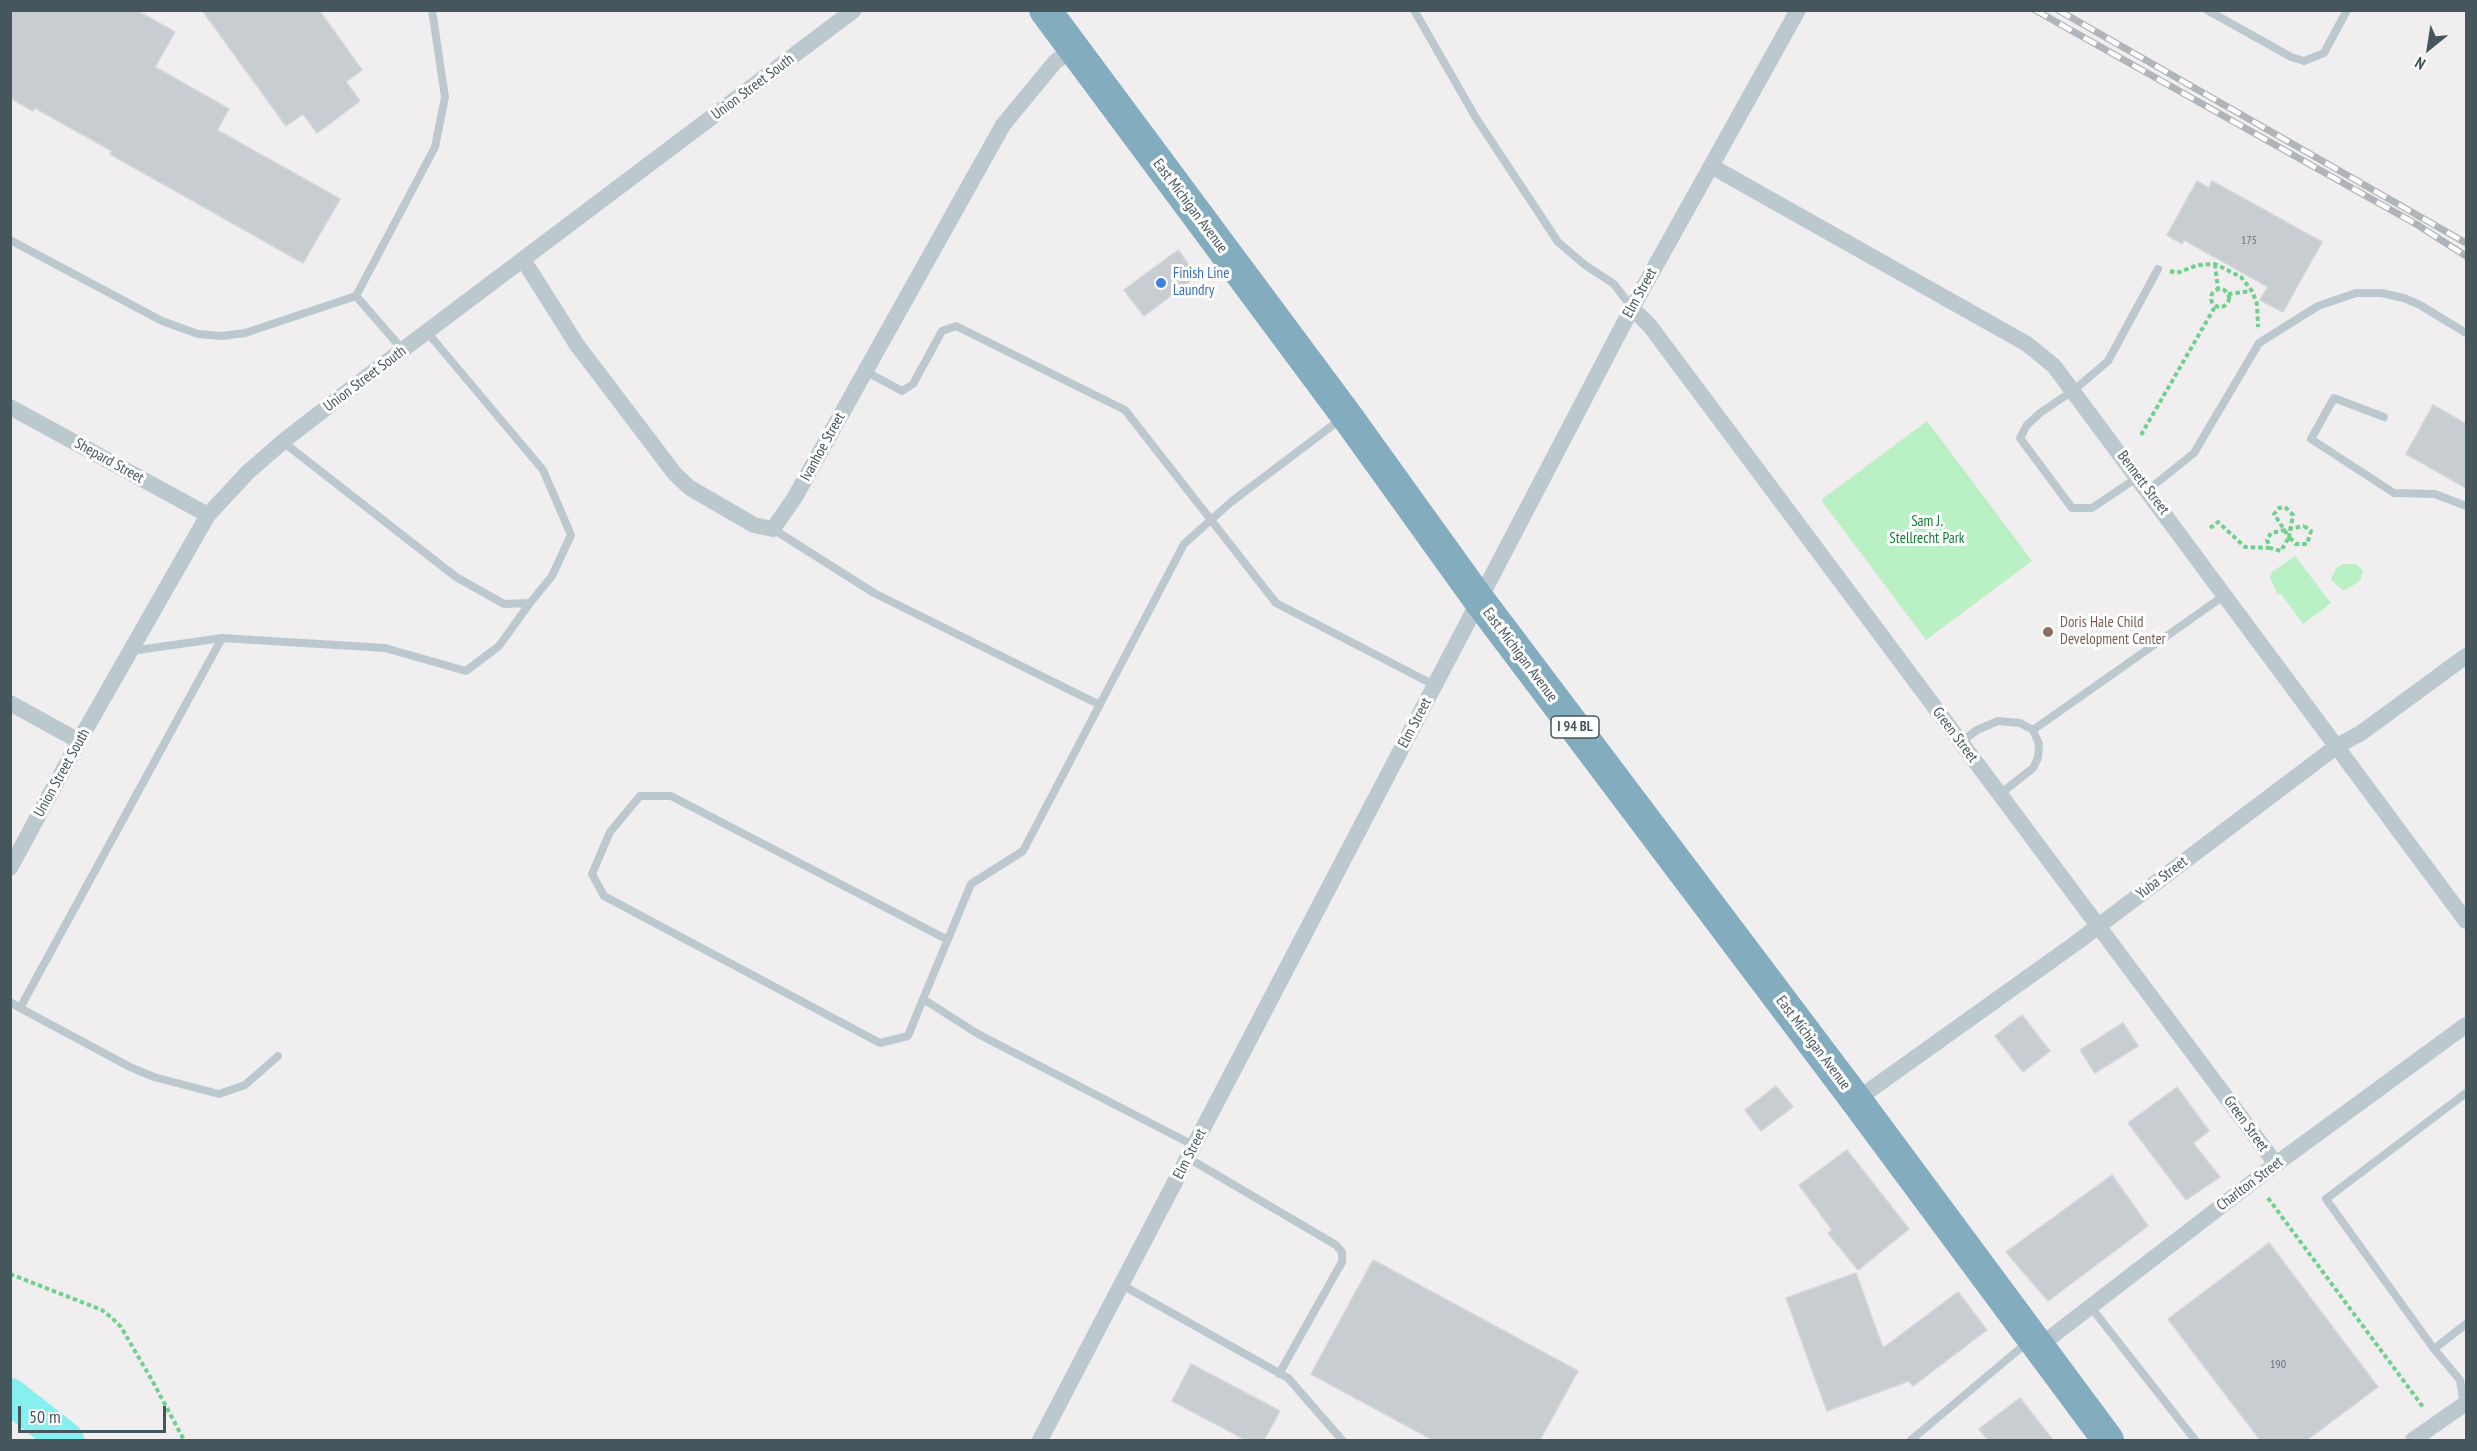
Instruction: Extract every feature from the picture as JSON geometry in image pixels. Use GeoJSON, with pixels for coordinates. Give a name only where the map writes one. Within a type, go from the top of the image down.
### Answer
{"type":"FeatureCollection","features":[{"type":"Feature","properties":{"kind":"highway","name":"East Michigan Avenue"},"geometry":{"type":"LineString","coordinates":[[1045,10],[1346,415],[1479,600],[1856,1100],[2108,1440]]}},
{"type":"Feature","properties":{"kind":"street","name":"Union Street South"},"geometry":{"type":"LineString","coordinates":[[10,868],[79,741],[208,515],[248,472],[283,442],[403,350],[854,10]]}},
{"type":"Feature","properties":{"kind":"street","name":"Elm Street"},"geometry":{"type":"LineString","coordinates":[[1040,1440],[1632,308],[1798,10]]}},
{"type":"Feature","properties":{"kind":"street","name":"Ivanhoe Street"},"geometry":{"type":"LineString","coordinates":[[773,529],[795,497],[1003,126],[1055,62],[1073,49]]}},
{"type":"Feature","properties":{"kind":"street","name":"Bennett Street"},"geometry":{"type":"LineString","coordinates":[[1711,166],[2027,344],[2054,366],[2466,921]]}},
{"type":"Feature","properties":{"kind":"street"},"geometry":{"type":"LineString","coordinates":[[524,261],[577,345],[675,474],[690,488],[754,525],[773,529]]}},
{"type":"Feature","properties":{"kind":"street","name":"Green Street"},"geometry":{"type":"LineString","coordinates":[[1632,308],[1650,326],[2276,1164]]}},
{"type":"Feature","properties":{"kind":"street","name":"Shepard Street"},"geometry":{"type":"LineString","coordinates":[[10,407],[208,515]]}},
{"type":"Feature","properties":{"kind":"street","name":"Yuba Street"},"geometry":{"type":"LineString","coordinates":[[1856,1100],[2099,925],[2337,746],[2361,733],[2466,656]]}},
{"type":"Feature","properties":{"kind":"street"},"geometry":{"type":"LineString","coordinates":[[10,702],[79,741]]}},
{"type":"Feature","properties":{"kind":"street","name":"Charlton Street"},"geometry":{"type":"LineString","coordinates":[[2035,1343],[2091,1306],[2276,1164],[2466,1025]]}},
{"type":"Feature","properties":{"kind":"street"},"geometry":{"type":"LineString","coordinates":[[2413,1440],[2466,1409]]}},
{"type":"Feature","properties":{"kind":"lane"},"geometry":{"type":"LineString","coordinates":[[10,240],[162,321],[198,334],[222,336],[245,333],[356,296],[427,165],[438,137],[445,97],[432,10]]}},
{"type":"Feature","properties":{"kind":"lane"},"geometry":{"type":"LineString","coordinates":[[1414,10],[1476,118],[1558,242],[1585,265],[1614,284],[1632,308]]}},
{"type":"Feature","properties":{"kind":"lane"},"geometry":{"type":"LineString","coordinates":[[2207,10],[2291,57],[2304,61],[2324,53],[2347,10]]}},
{"type":"Feature","properties":{"kind":"lane"},"geometry":{"type":"LineString","coordinates":[[2158,269],[2113,354],[2074,390],[2027,424],[2020,438],[2067,504],[2078,510],[2092,508],[2143,483],[2194,453],[2259,343],[2318,306],[2356,293],[2381,293],[2404,298],[2466,333]]}},
{"type":"Feature","properties":{"kind":"lane"},"geometry":{"type":"LineString","coordinates":[[356,296],[403,350]]}},
{"type":"Feature","properties":{"kind":"lane"},"geometry":{"type":"LineString","coordinates":[[865,371],[902,391],[913,384],[942,331],[956,326],[1125,411],[1276,603],[1434,685]]}},
{"type":"Feature","properties":{"kind":"lane"},"geometry":{"type":"LineString","coordinates":[[131,651],[222,638],[385,648],[466,670],[499,646],[552,576],[571,535],[543,470],[427,332]]}},
{"type":"Feature","properties":{"kind":"lane"},"geometry":{"type":"LineString","coordinates":[[2384,417],[2334,398],[2311,439],[2394,493],[2435,494],[2466,506]]}},
{"type":"Feature","properties":{"kind":"lane"},"geometry":{"type":"LineString","coordinates":[[948,940],[671,796],[640,796],[610,831],[592,874],[604,896],[880,1043],[908,1036],[922,999],[948,940],[971,884],[1023,851],[1184,544],[1211,520],[1346,415]]}},
{"type":"Feature","properties":{"kind":"lane"},"geometry":{"type":"LineString","coordinates":[[283,442],[456,577],[504,604],[530,603]]}},
{"type":"Feature","properties":{"kind":"lane"},"geometry":{"type":"LineString","coordinates":[[773,529],[874,593],[1100,705]]}},
{"type":"Feature","properties":{"kind":"lane"},"geometry":{"type":"LineString","coordinates":[[2033,730],[2225,595]]}},
{"type":"Feature","properties":{"kind":"lane"},"geometry":{"type":"LineString","coordinates":[[20,1008],[222,638]]}},
{"type":"Feature","properties":{"kind":"lane"},"geometry":{"type":"LineString","coordinates":[[1961,742],[1977,730],[1998,721],[2020,723],[2033,730],[2039,744],[2038,758],[2032,768],[2000,794]]}},
{"type":"Feature","properties":{"kind":"lane"},"geometry":{"type":"LineString","coordinates":[[922,999],[978,1034],[1191,1152],[1336,1245],[1342,1252],[1342,1262],[1280,1374]]}},
{"type":"Feature","properties":{"kind":"lane"},"geometry":{"type":"LineString","coordinates":[[10,1002],[130,1067],[154,1077],[219,1094],[245,1085],[278,1056]]}},
{"type":"Feature","properties":{"kind":"lane"},"geometry":{"type":"LineString","coordinates":[[2466,1093],[2326,1199],[2434,1349],[2460,1380],[2466,1409]]}},
{"type":"Feature","properties":{"kind":"lane"},"geometry":{"type":"LineString","coordinates":[[1122,1285],[1288,1378],[1342,1440]]}},
{"type":"Feature","properties":{"kind":"lane"},"geometry":{"type":"LineString","coordinates":[[2091,1306],[2195,1440]]}},
{"type":"Feature","properties":{"kind":"lane"},"geometry":{"type":"LineString","coordinates":[[2434,1349],[2466,1324]]}},
{"type":"Feature","properties":{"kind":"lane"},"geometry":{"type":"LineString","coordinates":[[1911,1440],[2035,1343]]}},
{"type":"Feature","properties":{"kind":"path"},"geometry":{"type":"LineString","coordinates":[[2215,264],[2218,289],[2211,298],[2216,305]]}},
{"type":"Feature","properties":{"kind":"path"},"geometry":{"type":"LineString","coordinates":[[2158,269],[2177,273],[2198,265],[2215,264],[2241,277],[2252,291],[2257,304],[2259,343]]}},
{"type":"Feature","properties":{"kind":"path"},"geometry":{"type":"LineString","coordinates":[[2218,289],[2228,294],[2252,291]]}},
{"type":"Feature","properties":{"kind":"path"},"geometry":{"type":"LineString","coordinates":[[2216,305],[2226,304],[2228,294]]}},
{"type":"Feature","properties":{"kind":"path"},"geometry":{"type":"LineString","coordinates":[[2141,435],[2216,305]]}},
{"type":"Feature","properties":{"kind":"path"},"geometry":{"type":"LineString","coordinates":[[2210,528],[2218,522],[2249,549],[2270,548],[2281,551],[2289,537],[2292,527],[2292,511],[2282,507],[2274,514],[2283,529],[2289,537],[2299,546],[2310,541],[2309,528],[2292,527],[2283,529],[2269,535],[2267,540],[2270,548]]}},
{"type":"Feature","properties":{"kind":"path"},"geometry":{"type":"LineString","coordinates":[[2268,1198],[2423,1407]]}},
{"type":"Feature","properties":{"kind":"path"},"geometry":{"type":"LineString","coordinates":[[10,1274],[102,1310],[112,1318],[121,1327],[148,1372],[184,1440]]}},
{"type":"Feature","properties":{"kind":"green space","name":"Sam J. Stellrecht Park"},"geometry":{"type":"Polygon","coordinates":[[[1927,421],[2032,561],[1926,640],[1821,500],[1927,421]]]}},
{"type":"Feature","properties":{"kind":"green space"},"geometry":{"type":"Polygon","coordinates":[[[2295,556],[2331,603],[2303,624],[2281,594],[2277,594],[2270,577],[2272,572],[2295,556]]]}},
{"type":"Feature","properties":{"kind":"green space"},"geometry":{"type":"Polygon","coordinates":[[[2343,564],[2356,564],[2363,571],[2360,581],[2344,591],[2331,580],[2336,568],[2343,564]]]}},
{"type":"Feature","properties":{"kind":"building"},"geometry":{"type":"Polygon","coordinates":[[[10,10],[136,10],[175,32],[155,67],[229,109],[217,130],[340,199],[303,263],[110,154],[112,151],[35,108],[33,111],[10,98],[10,10]]]}},
{"type":"Feature","properties":{"kind":"building"},"geometry":{"type":"Polygon","coordinates":[[[202,10],[319,10],[362,70],[346,82],[360,101],[317,133],[303,114],[286,126],[202,10]]]}},
{"type":"Feature","properties":{"kind":"building"},"geometry":{"type":"Polygon","coordinates":[[[2197,181],[2209,188],[2212,181],[2322,242],[2283,312],[2260,300],[2268,287],[2184,240],[2182,244],[2167,235],[2197,181]]]}},
{"type":"Feature","properties":{"kind":"building","name":"Finish Line Laundry"},"geometry":{"type":"Polygon","coordinates":[[[1178,250],[1197,276],[1144,316],[1124,290],[1178,250]]]}},
{"type":"Feature","properties":{"kind":"building"},"geometry":{"type":"Polygon","coordinates":[[[2433,405],[2466,424],[2466,488],[2406,454],[2433,405]]]}},
{"type":"Feature","properties":{"kind":"building"},"geometry":{"type":"Polygon","coordinates":[[[2022,1015],[2050,1051],[2023,1072],[1995,1036],[2022,1015]]]}},
{"type":"Feature","properties":{"kind":"building"},"geometry":{"type":"Polygon","coordinates":[[[2123,1023],[2138,1046],[2095,1073],[2080,1050],[2123,1023]]]}},
{"type":"Feature","properties":{"kind":"building"},"geometry":{"type":"Polygon","coordinates":[[[1776,1086],[1793,1107],[1761,1131],[1745,1110],[1776,1086]]]}},
{"type":"Feature","properties":{"kind":"building"},"geometry":{"type":"Polygon","coordinates":[[[2177,1087],[2209,1131],[2193,1143],[2220,1177],[2186,1200],[2128,1123],[2177,1087]]]}},
{"type":"Feature","properties":{"kind":"building"},"geometry":{"type":"Polygon","coordinates":[[[1847,1150],[1909,1229],[1858,1270],[1828,1233],[1832,1230],[1799,1185],[1847,1150]]]}},
{"type":"Feature","properties":{"kind":"building"},"geometry":{"type":"Polygon","coordinates":[[[2112,1175],[2148,1226],[2048,1301],[2006,1252],[2112,1175]]]}},
{"type":"Feature","properties":{"kind":"building"},"geometry":{"type":"Polygon","coordinates":[[[2269,1243],[2378,1387],[2307,1440],[2260,1440],[2168,1319],[2269,1243]]]}},
{"type":"Feature","properties":{"kind":"building"},"geometry":{"type":"Polygon","coordinates":[[[1373,1260],[1578,1371],[1540,1440],[1433,1440],[1311,1374],[1373,1260]]]}},
{"type":"Feature","properties":{"kind":"building"},"geometry":{"type":"Polygon","coordinates":[[[1856,1273],[1883,1348],[1958,1292],[1987,1330],[1913,1386],[1909,1381],[1827,1411],[1786,1298],[1856,1273]]]}},
{"type":"Feature","properties":{"kind":"building"},"geometry":{"type":"Polygon","coordinates":[[[1191,1364],[1280,1411],[1264,1440],[1246,1440],[1172,1401],[1191,1364]]]}},
{"type":"Feature","properties":{"kind":"building"},"geometry":{"type":"Polygon","coordinates":[[[2020,1398],[2053,1440],[1988,1440],[1979,1429],[2020,1398]]]}},
{"type":"Feature","properties":{"kind":"waterway"},"geometry":{"type":"LineString","coordinates":[[10,1396],[66,1440]]}},
{"type":"Feature","properties":{"kind":"railway"},"geometry":{"type":"LineString","coordinates":[[2035,10],[2416,224],[2466,256]]}},
{"type":"Feature","properties":{"kind":"railway"},"geometry":{"type":"LineString","coordinates":[[2058,10],[2466,243]]}},
{"type":"Feature","properties":{"kind":"place","name":"Finish Line Laundry"},"geometry":{"type":"Point","coordinates":[1161,283]}},
{"type":"Feature","properties":{"kind":"place","name":"Doris Hale Child Development Center"},"geometry":{"type":"Point","coordinates":[2048,632]}}]}
